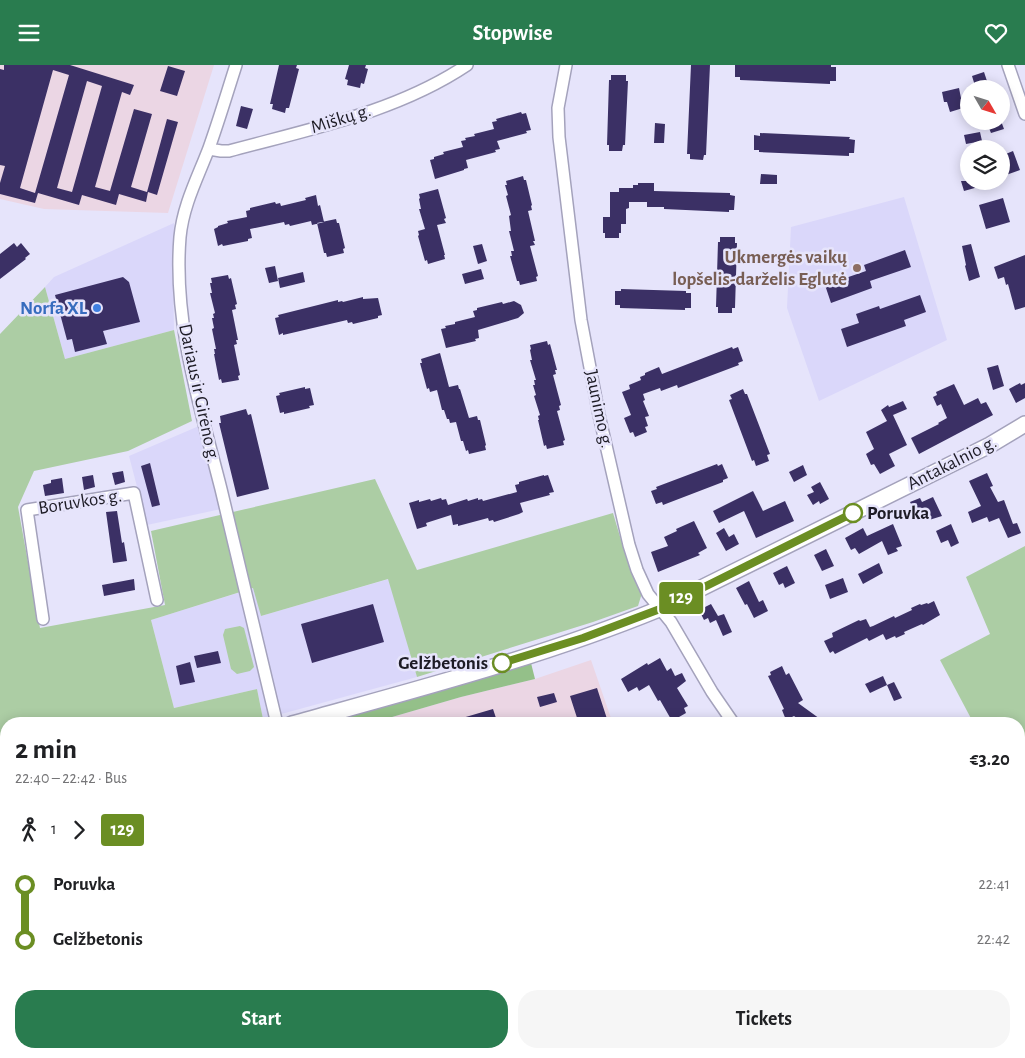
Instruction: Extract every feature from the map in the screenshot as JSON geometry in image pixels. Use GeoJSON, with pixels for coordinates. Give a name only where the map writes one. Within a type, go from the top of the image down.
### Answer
{"type":"FeatureCollection","features":[{"type":"Feature","properties":{"kind":"main road","name":"Antakalnio g."},"geometry":{"type":"LineString","coordinates":[[318,717],[410,692],[574,641],[660,609],[990,445],[1025,424]]}},
{"type":"Feature","properties":{"kind":"street","name":"Dariaus ir Girėno g."},"geometry":{"type":"LineString","coordinates":[[236,65],[209,149],[182,221],[179,271],[182,321],[200,413],[222,494],[275,717]]}},
{"type":"Feature","properties":{"kind":"street","name":"Miškų g."},"geometry":{"type":"LineString","coordinates":[[209,149],[230,151],[367,112],[405,98],[467,65]]}},
{"type":"Feature","properties":{"kind":"street","name":"Jaunimo g."},"geometry":{"type":"LineString","coordinates":[[566,65],[558,108],[559,137],[581,320],[599,415],[629,545],[637,570],[648,594],[671,622],[712,692],[729,717]]}},
{"type":"Feature","properties":{"kind":"street"},"geometry":{"type":"LineString","coordinates":[[1008,65],[1025,114]]}},
{"type":"Feature","properties":{"kind":"street","name":"Boruvkos g."},"geometry":{"type":"LineString","coordinates":[[43,619],[27,510],[134,493],[157,600]]}},
{"type":"Feature","properties":{"kind":"shaded area"},"geometry":{"type":"Polygon","coordinates":[[[0,65],[214,65],[168,213],[44,209],[0,199],[0,65]]]}},
{"type":"Feature","properties":{"kind":"shaded area","name":"Ukmergės vaikų lopšelis-darželis Eglutė"},"geometry":{"type":"Polygon","coordinates":[[[904,197],[947,340],[819,401],[787,308],[791,227],[904,197]]]}},
{"type":"Feature","properties":{"kind":"shaded area"},"geometry":{"type":"Polygon","coordinates":[[[174,223],[174,330],[65,359],[45,287],[54,277],[174,223]]]}},
{"type":"Feature","properties":{"kind":"shaded area"},"geometry":{"type":"Polygon","coordinates":[[[199,426],[221,509],[147,525],[129,456],[199,426]]]}},
{"type":"Feature","properties":{"kind":"shaded area"},"geometry":{"type":"Polygon","coordinates":[[[389,579],[417,677],[270,717],[263,717],[257,689],[174,708],[151,620],[254,588],[261,616],[389,579]]]}},
{"type":"Feature","properties":{"kind":"shaded area"},"geometry":{"type":"Polygon","coordinates":[[[591,660],[611,717],[392,717],[461,697],[535,679],[591,660]]]}},
{"type":"Feature","properties":{"kind":"green space"},"geometry":{"type":"Polygon","coordinates":[[[45,287],[65,359],[174,330],[192,421],[128,451],[34,471],[18,507],[40,628],[165,605],[151,531],[375,479],[417,570],[613,513],[621,540],[642,593],[638,606],[417,677],[388,579],[261,616],[253,588],[151,620],[174,708],[257,689],[263,717],[0,717],[0,334],[45,287]]]}},
{"type":"Feature","properties":{"kind":"green space"},"geometry":{"type":"Polygon","coordinates":[[[1025,546],[1025,717],[970,717],[940,660],[990,634],[966,577],[1025,546]]]}},
{"type":"Feature","properties":{"kind":"green space"},"geometry":{"type":"Polygon","coordinates":[[[240,626],[244,628],[254,667],[250,671],[237,674],[231,669],[223,635],[225,629],[240,626]]]}},
{"type":"Feature","properties":{"kind":"green space"},"geometry":{"type":"Polygon","coordinates":[[[531,663],[535,679],[461,697],[392,717],[348,717],[531,663]]]}},
{"type":"Feature","properties":{"kind":"building"},"geometry":{"type":"Polygon","coordinates":[[[4,65],[70,65],[134,85],[130,95],[122,92],[95,187],[110,191],[134,109],[152,114],[131,187],[147,192],[167,119],[178,122],[157,195],[148,192],[146,202],[119,194],[116,205],[82,195],[79,205],[38,193],[35,203],[0,194],[0,183],[5,166],[0,165],[0,69],[4,70],[4,65]],[[53,70],[20,188],[35,193],[69,75],[53,70]],[[87,81],[57,188],[72,192],[102,86],[87,81]]]}},
{"type":"Feature","properties":{"kind":"building"},"geometry":{"type":"Polygon","coordinates":[[[279,65],[297,65],[296,68],[299,69],[289,108],[286,108],[285,113],[272,109],[273,104],[270,104],[279,65]]]}},
{"type":"Feature","properties":{"kind":"building"},"geometry":{"type":"Polygon","coordinates":[[[349,65],[366,65],[365,68],[368,69],[364,84],[361,83],[360,88],[347,85],[348,80],[345,79],[349,65]]]}},
{"type":"Feature","properties":{"kind":"building"},"geometry":{"type":"Polygon","coordinates":[[[691,65],[710,65],[706,155],[704,155],[703,160],[690,159],[690,154],[687,154],[691,65]]]}},
{"type":"Feature","properties":{"kind":"building"},"geometry":{"type":"Polygon","coordinates":[[[735,65],[831,65],[831,67],[836,67],[836,81],[830,81],[830,84],[740,80],[740,77],[735,77],[735,65]]]}},
{"type":"Feature","properties":{"kind":"building"},"geometry":{"type":"Polygon","coordinates":[[[168,66],[185,71],[177,96],[160,91],[168,66]]]}},
{"type":"Feature","properties":{"kind":"building"},"geometry":{"type":"Polygon","coordinates":[[[984,72],[987,80],[973,80],[972,76],[984,72]]]}},
{"type":"Feature","properties":{"kind":"building"},"geometry":{"type":"Polygon","coordinates":[[[611,75],[626,75],[626,81],[628,81],[625,145],[623,145],[622,151],[609,151],[609,145],[607,145],[609,80],[611,80],[611,75]]]}},
{"type":"Feature","properties":{"kind":"building"},"geometry":{"type":"Polygon","coordinates":[[[959,88],[960,109],[950,112],[947,102],[944,102],[942,92],[959,88]]]}},
{"type":"Feature","properties":{"kind":"building"},"geometry":{"type":"Polygon","coordinates":[[[241,106],[253,109],[247,129],[236,126],[241,106]]]}},
{"type":"Feature","properties":{"kind":"building"},"geometry":{"type":"Polygon","coordinates":[[[521,112],[522,114],[526,113],[531,130],[526,131],[527,133],[497,141],[500,149],[495,150],[496,152],[466,160],[468,168],[435,179],[430,160],[444,154],[443,152],[463,147],[461,141],[466,140],[465,138],[494,129],[492,122],[497,121],[496,119],[521,112]]]}},
{"type":"Feature","properties":{"kind":"building"},"geometry":{"type":"Polygon","coordinates":[[[655,123],[665,124],[664,143],[654,143],[655,123]]]}},
{"type":"Feature","properties":{"kind":"building"},"geometry":{"type":"Polygon","coordinates":[[[990,130],[1001,130],[991,133],[990,130]]]}},
{"type":"Feature","properties":{"kind":"building"},"geometry":{"type":"Polygon","coordinates":[[[980,132],[982,140],[965,140],[964,135],[980,132]]]}},
{"type":"Feature","properties":{"kind":"building"},"geometry":{"type":"Polygon","coordinates":[[[760,133],[850,137],[849,139],[855,140],[854,153],[849,153],[849,156],[759,152],[759,150],[754,150],[754,135],[760,136],[760,133]]]}},
{"type":"Feature","properties":{"kind":"building"},"geometry":{"type":"Polygon","coordinates":[[[1013,151],[1020,170],[1010,174],[1010,152],[1013,151]]]}},
{"type":"Feature","properties":{"kind":"building"},"geometry":{"type":"Polygon","coordinates":[[[761,174],[777,175],[777,184],[760,184],[761,174]]]}},
{"type":"Feature","properties":{"kind":"building"},"geometry":{"type":"Polygon","coordinates":[[[523,176],[524,180],[526,180],[532,205],[532,210],[528,211],[535,245],[530,246],[538,276],[536,277],[537,281],[520,285],[519,281],[517,281],[510,256],[512,256],[511,251],[514,251],[509,231],[511,231],[509,216],[511,215],[505,185],[507,185],[506,181],[523,176]]]}},
{"type":"Feature","properties":{"kind":"building"},"geometry":{"type":"Polygon","coordinates":[[[638,183],[654,183],[654,191],[730,193],[730,195],[735,196],[734,210],[729,210],[729,212],[664,209],[664,207],[647,207],[647,202],[629,202],[629,208],[626,209],[626,224],[621,224],[619,238],[605,238],[605,233],[603,233],[603,217],[610,217],[610,192],[619,192],[619,188],[633,188],[633,185],[638,185],[638,183]]]}},
{"type":"Feature","properties":{"kind":"building"},"geometry":{"type":"Polygon","coordinates":[[[438,189],[446,218],[444,219],[446,223],[437,225],[445,259],[428,264],[427,260],[425,261],[418,236],[418,231],[425,229],[419,209],[421,209],[419,194],[438,189]]]}},
{"type":"Feature","properties":{"kind":"building"},"geometry":{"type":"Polygon","coordinates":[[[316,195],[324,222],[312,225],[311,221],[290,226],[289,224],[285,225],[284,222],[250,229],[252,238],[248,239],[248,241],[218,246],[214,229],[228,223],[227,221],[247,217],[246,211],[250,210],[250,208],[275,202],[276,204],[280,203],[281,206],[306,200],[305,198],[316,195]]]}},
{"type":"Feature","properties":{"kind":"building"},"geometry":{"type":"Polygon","coordinates":[[[1003,198],[1010,222],[986,229],[979,205],[1003,198]]]}},
{"type":"Feature","properties":{"kind":"building"},"geometry":{"type":"Polygon","coordinates":[[[336,219],[337,223],[339,223],[345,248],[343,249],[344,253],[327,257],[326,253],[324,253],[317,223],[336,219]]]}},
{"type":"Feature","properties":{"kind":"building"},"geometry":{"type":"Polygon","coordinates":[[[720,237],[735,237],[735,243],[737,243],[735,308],[732,308],[732,313],[718,313],[718,307],[716,307],[718,242],[720,242],[720,237]]]}},
{"type":"Feature","properties":{"kind":"building"},"geometry":{"type":"Polygon","coordinates":[[[14,243],[17,247],[21,243],[30,254],[0,279],[0,254],[14,243]]]}},
{"type":"Feature","properties":{"kind":"building"},"geometry":{"type":"Polygon","coordinates":[[[482,244],[487,261],[478,264],[473,246],[482,244]]]}},
{"type":"Feature","properties":{"kind":"building"},"geometry":{"type":"Polygon","coordinates":[[[971,244],[980,277],[969,281],[962,246],[971,244]]]}},
{"type":"Feature","properties":{"kind":"building"},"geometry":{"type":"Polygon","coordinates":[[[905,250],[911,267],[870,281],[872,288],[831,303],[825,285],[866,271],[864,265],[905,250]]]}},
{"type":"Feature","properties":{"kind":"building"},"geometry":{"type":"Polygon","coordinates":[[[1025,255],[1025,307],[1015,310],[1008,284],[1006,285],[1004,277],[998,279],[994,267],[1025,255]]]}},
{"type":"Feature","properties":{"kind":"building"},"geometry":{"type":"Polygon","coordinates":[[[275,266],[278,281],[269,283],[265,268],[275,266]]]}},
{"type":"Feature","properties":{"kind":"building"},"geometry":{"type":"Polygon","coordinates":[[[481,269],[484,279],[465,284],[462,274],[481,269]]]}},
{"type":"Feature","properties":{"kind":"building"},"geometry":{"type":"Polygon","coordinates":[[[303,272],[305,282],[280,288],[278,278],[303,272]]]}},
{"type":"Feature","properties":{"kind":"building"},"geometry":{"type":"Polygon","coordinates":[[[228,275],[229,279],[231,278],[237,304],[235,305],[236,309],[232,310],[238,340],[236,340],[237,344],[234,345],[240,375],[238,376],[239,380],[222,383],[221,379],[219,380],[214,354],[214,349],[216,349],[212,318],[214,318],[213,314],[215,313],[210,293],[212,293],[210,283],[212,283],[211,278],[228,275]]]}},
{"type":"Feature","properties":{"kind":"building","name":"Norfa XL"},"geometry":{"type":"Polygon","coordinates":[[[123,277],[129,282],[140,322],[103,331],[107,344],[75,352],[72,339],[67,340],[55,295],[123,277]]]}},
{"type":"Feature","properties":{"kind":"building"},"geometry":{"type":"Polygon","coordinates":[[[621,289],[686,291],[686,293],[691,293],[691,308],[685,308],[685,310],[620,308],[620,305],[615,305],[615,291],[621,291],[621,289]]]}},
{"type":"Feature","properties":{"kind":"building"},"geometry":{"type":"Polygon","coordinates":[[[920,295],[926,312],[904,320],[906,326],[847,347],[841,329],[859,323],[856,314],[879,306],[880,309],[920,295]]]}},
{"type":"Feature","properties":{"kind":"building"},"geometry":{"type":"Polygon","coordinates":[[[363,297],[363,299],[378,298],[382,315],[378,316],[378,318],[353,324],[352,322],[348,323],[347,320],[279,335],[275,318],[279,317],[278,315],[338,300],[338,302],[343,302],[363,297]]]}},
{"type":"Feature","properties":{"kind":"building"},"geometry":{"type":"Polygon","coordinates":[[[514,301],[521,305],[524,313],[518,318],[478,330],[479,338],[475,339],[476,341],[446,348],[441,329],[446,328],[445,326],[475,317],[473,311],[477,310],[477,308],[514,301]]]}},
{"type":"Feature","properties":{"kind":"building"},"geometry":{"type":"Polygon","coordinates":[[[547,341],[548,345],[550,344],[557,370],[555,370],[556,374],[553,375],[561,405],[559,406],[560,410],[557,411],[565,440],[563,441],[564,445],[547,449],[546,445],[544,446],[538,420],[540,415],[534,396],[536,395],[533,385],[535,385],[534,380],[536,380],[530,360],[532,360],[530,345],[547,341]]]}},
{"type":"Feature","properties":{"kind":"building"},"geometry":{"type":"Polygon","coordinates":[[[732,347],[733,349],[738,347],[743,361],[738,363],[739,365],[678,388],[677,385],[661,391],[660,388],[643,394],[645,400],[643,401],[649,416],[645,417],[648,426],[645,427],[647,432],[635,437],[633,432],[630,433],[624,418],[631,415],[622,392],[630,389],[629,385],[641,380],[640,377],[645,375],[645,373],[659,367],[662,374],[732,347]]]}},
{"type":"Feature","properties":{"kind":"building"},"geometry":{"type":"Polygon","coordinates":[[[440,353],[449,387],[458,385],[469,418],[477,416],[478,420],[480,420],[486,450],[469,454],[468,450],[466,451],[456,422],[450,423],[444,410],[442,410],[437,390],[430,392],[429,388],[427,389],[420,363],[422,363],[421,359],[440,353]]]}},
{"type":"Feature","properties":{"kind":"building"},"geometry":{"type":"Polygon","coordinates":[[[998,365],[1004,386],[993,390],[987,368],[998,365]]]}},
{"type":"Feature","properties":{"kind":"building"},"geometry":{"type":"Polygon","coordinates":[[[1020,383],[1021,385],[1025,383],[1025,398],[1016,403],[1009,389],[1020,383]]]}},
{"type":"Feature","properties":{"kind":"building"},"geometry":{"type":"Polygon","coordinates":[[[954,384],[964,405],[978,398],[981,404],[986,402],[993,415],[919,454],[911,438],[947,418],[941,404],[937,406],[933,397],[937,395],[936,392],[954,384]]]}},
{"type":"Feature","properties":{"kind":"building"},"geometry":{"type":"Polygon","coordinates":[[[305,387],[305,389],[310,388],[314,405],[309,406],[310,408],[284,414],[284,412],[280,413],[276,396],[280,395],[279,393],[305,387]]]}},
{"type":"Feature","properties":{"kind":"building"},"geometry":{"type":"Polygon","coordinates":[[[743,389],[745,394],[747,394],[770,454],[767,455],[769,461],[756,466],[754,460],[752,461],[729,400],[732,399],[730,395],[743,389]]]}},
{"type":"Feature","properties":{"kind":"building"},"geometry":{"type":"Polygon","coordinates":[[[903,401],[907,409],[893,415],[907,445],[889,454],[895,466],[880,474],[874,464],[871,465],[866,454],[874,449],[866,432],[887,421],[881,410],[888,405],[889,407],[903,401]]]}},
{"type":"Feature","properties":{"kind":"building"},"geometry":{"type":"Polygon","coordinates":[[[246,409],[248,415],[251,414],[269,489],[237,497],[219,423],[221,423],[220,416],[246,409]]]}},
{"type":"Feature","properties":{"kind":"building"},"geometry":{"type":"Polygon","coordinates":[[[150,463],[160,505],[152,507],[141,466],[150,463]]]}},
{"type":"Feature","properties":{"kind":"building"},"geometry":{"type":"Polygon","coordinates":[[[717,464],[718,466],[722,464],[728,478],[723,480],[723,482],[663,505],[662,502],[656,504],[651,491],[657,489],[656,487],[717,464]]]}},
{"type":"Feature","properties":{"kind":"building"},"geometry":{"type":"Polygon","coordinates":[[[803,465],[807,475],[794,482],[789,472],[803,465]]]}},
{"type":"Feature","properties":{"kind":"building"},"geometry":{"type":"Polygon","coordinates":[[[123,471],[125,482],[115,485],[112,473],[123,471]]]}},
{"type":"Feature","properties":{"kind":"building"},"geometry":{"type":"Polygon","coordinates":[[[987,473],[993,486],[990,487],[998,502],[1004,500],[1013,524],[1017,523],[1021,533],[1008,538],[999,518],[989,522],[987,517],[972,523],[968,512],[981,506],[969,481],[987,473]]]}},
{"type":"Feature","properties":{"kind":"building"},"geometry":{"type":"Polygon","coordinates":[[[93,475],[95,487],[84,490],[82,477],[93,475]]]}},
{"type":"Feature","properties":{"kind":"building"},"geometry":{"type":"Polygon","coordinates":[[[548,475],[554,492],[549,493],[550,495],[520,503],[523,512],[519,514],[494,522],[493,520],[489,521],[488,518],[458,526],[458,524],[453,525],[451,515],[426,523],[427,526],[417,529],[409,503],[441,498],[442,500],[446,499],[448,505],[467,499],[468,501],[478,498],[478,500],[482,499],[483,501],[517,492],[515,485],[519,484],[519,482],[548,475]]]}},
{"type":"Feature","properties":{"kind":"building"},"geometry":{"type":"Polygon","coordinates":[[[62,478],[64,493],[45,496],[43,485],[51,483],[51,480],[62,478]]]}},
{"type":"Feature","properties":{"kind":"building"},"geometry":{"type":"Polygon","coordinates":[[[820,482],[829,499],[820,504],[819,501],[813,505],[807,495],[814,492],[811,487],[820,482]]]}},
{"type":"Feature","properties":{"kind":"building"},"geometry":{"type":"Polygon","coordinates":[[[753,491],[763,511],[785,501],[794,521],[756,538],[744,511],[719,523],[713,511],[753,491]]]}},
{"type":"Feature","properties":{"kind":"building"},"geometry":{"type":"Polygon","coordinates":[[[933,497],[942,516],[929,520],[927,515],[919,519],[910,502],[920,498],[922,502],[933,497]]]}},
{"type":"Feature","properties":{"kind":"building"},"geometry":{"type":"Polygon","coordinates":[[[117,511],[127,561],[113,563],[106,512],[117,511]]]}},
{"type":"Feature","properties":{"kind":"building"},"geometry":{"type":"Polygon","coordinates":[[[694,521],[707,548],[698,553],[700,555],[658,572],[651,552],[668,546],[664,537],[694,521]]]}},
{"type":"Feature","properties":{"kind":"building"},"geometry":{"type":"Polygon","coordinates":[[[893,524],[902,546],[896,548],[898,551],[888,555],[882,541],[859,554],[855,548],[851,550],[845,538],[863,528],[867,536],[893,524]]]}},
{"type":"Feature","properties":{"kind":"building"},"geometry":{"type":"Polygon","coordinates":[[[951,524],[959,543],[951,547],[948,540],[941,543],[936,531],[951,524]]]}},
{"type":"Feature","properties":{"kind":"building"},"geometry":{"type":"Polygon","coordinates":[[[724,528],[729,537],[734,534],[739,544],[726,551],[716,533],[724,528]]]}},
{"type":"Feature","properties":{"kind":"building"},"geometry":{"type":"Polygon","coordinates":[[[826,549],[834,566],[822,571],[814,555],[826,549]]]}},
{"type":"Feature","properties":{"kind":"building"},"geometry":{"type":"Polygon","coordinates":[[[879,563],[883,573],[863,584],[858,574],[879,563]]]}},
{"type":"Feature","properties":{"kind":"building"},"geometry":{"type":"Polygon","coordinates":[[[787,566],[795,583],[785,588],[783,583],[779,585],[773,573],[787,566]]]}},
{"type":"Feature","properties":{"kind":"building"},"geometry":{"type":"Polygon","coordinates":[[[843,578],[848,592],[830,599],[825,585],[843,578]]]}},
{"type":"Feature","properties":{"kind":"building"},"geometry":{"type":"Polygon","coordinates":[[[134,579],[135,590],[104,596],[102,585],[134,579]]]}},
{"type":"Feature","properties":{"kind":"building"},"geometry":{"type":"Polygon","coordinates":[[[749,581],[759,602],[763,600],[768,611],[754,618],[736,588],[749,581]]]}},
{"type":"Feature","properties":{"kind":"building"},"geometry":{"type":"Polygon","coordinates":[[[934,601],[940,615],[923,625],[904,632],[905,634],[896,638],[895,636],[886,640],[883,634],[869,641],[867,638],[835,654],[833,651],[830,653],[824,641],[833,637],[832,633],[859,620],[866,619],[870,627],[894,616],[895,618],[920,604],[928,604],[934,601]]]}},
{"type":"Feature","properties":{"kind":"building"},"geometry":{"type":"Polygon","coordinates":[[[373,604],[384,642],[312,663],[301,624],[373,604]]]}},
{"type":"Feature","properties":{"kind":"building"},"geometry":{"type":"Polygon","coordinates":[[[711,604],[718,616],[724,614],[732,632],[723,636],[716,620],[710,623],[708,618],[704,620],[699,610],[711,604]]]}},
{"type":"Feature","properties":{"kind":"building"},"geometry":{"type":"Polygon","coordinates":[[[218,651],[221,663],[197,668],[194,656],[218,651]]]}},
{"type":"Feature","properties":{"kind":"building"},"geometry":{"type":"Polygon","coordinates":[[[660,658],[667,671],[671,668],[675,676],[682,673],[686,681],[677,688],[688,706],[684,708],[686,713],[679,717],[670,717],[649,685],[639,691],[637,687],[628,692],[621,679],[647,663],[648,665],[660,658]]]}},
{"type":"Feature","properties":{"kind":"building"},"geometry":{"type":"Polygon","coordinates":[[[190,662],[195,682],[180,685],[176,666],[190,662]]]}},
{"type":"Feature","properties":{"kind":"building"},"geometry":{"type":"Polygon","coordinates":[[[782,666],[786,675],[789,673],[803,700],[798,703],[817,717],[785,717],[782,710],[784,709],[768,676],[771,675],[770,672],[782,666]]]}},
{"type":"Feature","properties":{"kind":"building"},"geometry":{"type":"Polygon","coordinates":[[[883,676],[887,685],[870,693],[865,684],[883,676]]]}},
{"type":"Feature","properties":{"kind":"building"},"geometry":{"type":"Polygon","coordinates":[[[894,682],[902,698],[894,701],[887,685],[894,682]]]}},
{"type":"Feature","properties":{"kind":"building"},"geometry":{"type":"Polygon","coordinates":[[[597,688],[606,717],[577,717],[570,696],[597,688]]]}},
{"type":"Feature","properties":{"kind":"building"},"geometry":{"type":"Polygon","coordinates":[[[554,693],[557,702],[540,707],[537,697],[554,693]]]}},
{"type":"Feature","properties":{"kind":"building"},"geometry":{"type":"Polygon","coordinates":[[[493,709],[496,717],[466,717],[493,709]]]}},
{"type":"Feature","properties":{"kind":"bus line","name":"129"},"geometry":{"type":"LineString","coordinates":[[502,663],[583,638],[660,609],[853,513]]}},
{"type":"Feature","properties":{"kind":"place","name":"Ukmergės vaikų lopšelis-darželis Eglutė"},"geometry":{"type":"Point","coordinates":[857,268]}},
{"type":"Feature","properties":{"kind":"place","name":"Norfa XL"},"geometry":{"type":"Point","coordinates":[97,308]}},
{"type":"Feature","properties":{"kind":"place","name":"Poruvka"},"geometry":{"type":"Point","coordinates":[853,513]}},
{"type":"Feature","properties":{"kind":"place","name":"Gelžbetonis"},"geometry":{"type":"Point","coordinates":[502,663]}}]}
